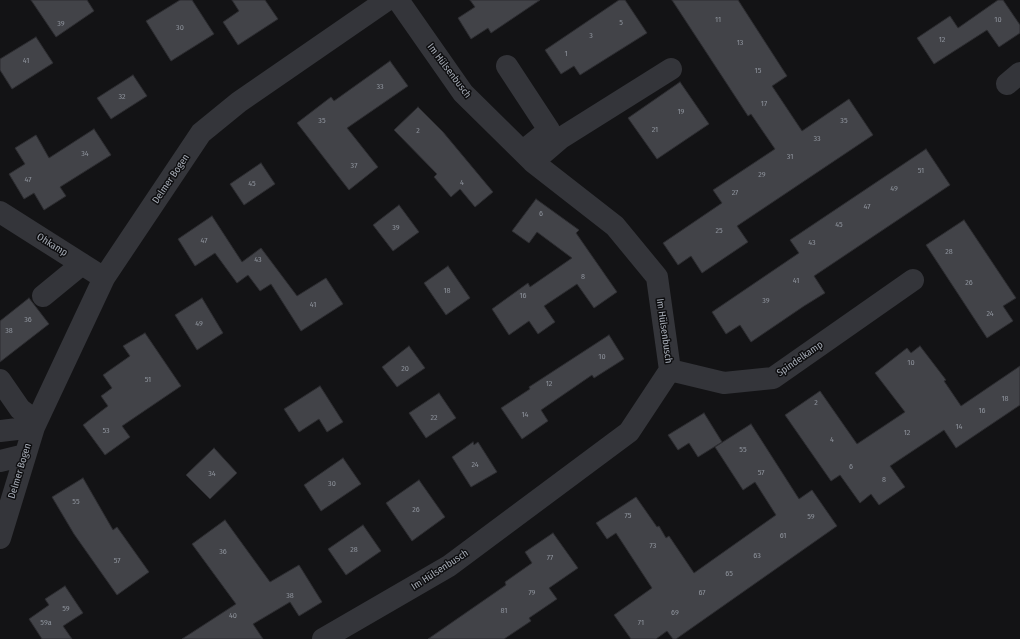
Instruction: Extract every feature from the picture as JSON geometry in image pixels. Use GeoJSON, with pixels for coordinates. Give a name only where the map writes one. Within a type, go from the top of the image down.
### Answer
{"type":"FeatureCollection","features":[{"type":"Feature","properties":{"kind":"street","name":"Delmer Bogen"},"geometry":{"type":"LineString","coordinates":[[0,538],[35,424],[104,278],[201,133],[239,102],[388,0]]}},
{"type":"Feature","properties":{"kind":"street","name":"Im Hülsenbusch"},"geometry":{"type":"LineString","coordinates":[[323,639],[450,566],[629,432],[670,370],[657,277],[615,226],[527,157],[463,93],[398,0]]}},
{"type":"Feature","properties":{"kind":"street"},"geometry":{"type":"LineString","coordinates":[[507,66],[549,130],[527,157]]}},
{"type":"Feature","properties":{"kind":"street"},"geometry":{"type":"LineString","coordinates":[[527,157],[562,138],[671,69]]}},
{"type":"Feature","properties":{"kind":"street","name":"Ohkamp"},"geometry":{"type":"LineString","coordinates":[[0,212],[104,278]]}},
{"type":"Feature","properties":{"kind":"street"},"geometry":{"type":"LineString","coordinates":[[43,296],[82,264]]}},
{"type":"Feature","properties":{"kind":"street","name":"Spindelkamp"},"geometry":{"type":"LineString","coordinates":[[670,370],[724,383],[773,378],[913,280]]}},
{"type":"Feature","properties":{"kind":"street"},"geometry":{"type":"LineString","coordinates":[[0,380],[20,409],[35,424]]}},
{"type":"Feature","properties":{"kind":"street","name":"Delmer Bogen"},"geometry":{"type":"LineString","coordinates":[[0,431],[35,424]]}},
{"type":"Feature","properties":{"kind":"street"},"geometry":{"type":"LineString","coordinates":[[0,462],[25,455]]}},
{"type":"Feature","properties":{"kind":"building"},"geometry":{"type":"Polygon","coordinates":[[[31,0],[87,0],[94,11],[56,37],[31,0]]]}},
{"type":"Feature","properties":{"kind":"building"},"geometry":{"type":"Polygon","coordinates":[[[180,0],[192,0],[214,34],[171,61],[146,21],[180,0]]]}},
{"type":"Feature","properties":{"kind":"building"},"geometry":{"type":"Polygon","coordinates":[[[232,0],[265,0],[278,19],[238,45],[223,22],[239,11],[232,0]]]}},
{"type":"Feature","properties":{"kind":"building"},"geometry":{"type":"Polygon","coordinates":[[[470,0],[540,0],[491,33],[488,28],[471,39],[458,18],[475,7],[470,0]]]}},
{"type":"Feature","properties":{"kind":"building"},"geometry":{"type":"Polygon","coordinates":[[[619,0],[625,0],[647,33],[580,75],[574,66],[561,74],[545,50],[619,0]]]}},
{"type":"Feature","properties":{"kind":"building"},"geometry":{"type":"Polygon","coordinates":[[[672,0],[738,0],[787,76],[772,86],[802,131],[849,99],[873,135],[737,226],[748,242],[702,273],[691,256],[678,265],[663,243],[722,203],[713,190],[775,149],[751,114],[748,116],[672,0]]]}},
{"type":"Feature","properties":{"kind":"building"},"geometry":{"type":"Polygon","coordinates":[[[998,0],[1003,0],[1020,25],[1020,33],[999,47],[987,30],[934,64],[917,38],[950,16],[958,28],[998,0]]]}},
{"type":"Feature","properties":{"kind":"building"},"geometry":{"type":"Polygon","coordinates":[[[36,37],[53,63],[12,89],[0,70],[0,59],[36,37]]]}},
{"type":"Feature","properties":{"kind":"building"},"geometry":{"type":"Polygon","coordinates":[[[390,61],[408,86],[347,128],[378,167],[349,190],[297,123],[331,97],[334,101],[390,61]]]}},
{"type":"Feature","properties":{"kind":"building"},"geometry":{"type":"Polygon","coordinates":[[[133,75],[147,96],[111,119],[97,98],[133,75]]]}},
{"type":"Feature","properties":{"kind":"building"},"geometry":{"type":"Polygon","coordinates":[[[680,82],[709,124],[657,159],[628,118],[680,82]]]}},
{"type":"Feature","properties":{"kind":"building"},"geometry":{"type":"Polygon","coordinates":[[[418,107],[443,132],[493,192],[475,207],[460,189],[451,197],[434,177],[437,174],[394,130],[418,107]]]}},
{"type":"Feature","properties":{"kind":"building"},"geometry":{"type":"Polygon","coordinates":[[[94,129],[111,155],[60,187],[66,196],[44,210],[34,193],[24,199],[9,174],[25,164],[15,148],[36,135],[49,158],[94,129]]]}},
{"type":"Feature","properties":{"kind":"building"},"geometry":{"type":"Polygon","coordinates":[[[926,149],[950,185],[814,276],[825,293],[751,342],[740,325],[726,334],[712,312],[799,253],[790,240],[926,149]]]}},
{"type":"Feature","properties":{"kind":"building"},"geometry":{"type":"Polygon","coordinates":[[[261,163],[275,184],[244,205],[230,184],[261,163]]]}},
{"type":"Feature","properties":{"kind":"building"},"geometry":{"type":"Polygon","coordinates":[[[536,199],[579,230],[576,233],[617,292],[594,308],[577,284],[544,306],[555,322],[538,334],[529,321],[509,335],[492,309],[528,283],[530,287],[572,258],[537,232],[529,243],[512,231],[536,199]]]}},
{"type":"Feature","properties":{"kind":"building"},"geometry":{"type":"Polygon","coordinates":[[[399,205],[419,232],[393,251],[373,225],[399,205]]]}},
{"type":"Feature","properties":{"kind":"building"},"geometry":{"type":"Polygon","coordinates":[[[212,216],[242,262],[261,248],[297,296],[326,278],[343,304],[301,331],[271,284],[260,291],[248,275],[237,283],[215,253],[195,266],[178,239],[212,216]]]}},
{"type":"Feature","properties":{"kind":"building"},"geometry":{"type":"Polygon","coordinates":[[[964,220],[1016,298],[1003,306],[1013,321],[987,338],[926,245],[964,220]]]}},
{"type":"Feature","properties":{"kind":"building"},"geometry":{"type":"Polygon","coordinates":[[[448,266],[470,298],[446,315],[424,283],[448,266]]]}},
{"type":"Feature","properties":{"kind":"building"},"geometry":{"type":"Polygon","coordinates":[[[29,298],[49,324],[0,362],[0,321],[29,298]]]}},
{"type":"Feature","properties":{"kind":"building"},"geometry":{"type":"Polygon","coordinates":[[[202,298],[223,333],[197,350],[175,315],[202,298]]]}},
{"type":"Feature","properties":{"kind":"building"},"geometry":{"type":"Polygon","coordinates":[[[145,333],[181,386],[122,426],[130,437],[105,455],[83,425],[108,406],[101,396],[112,388],[103,375],[130,356],[123,346],[145,333]]]}},
{"type":"Feature","properties":{"kind":"building"},"geometry":{"type":"Polygon","coordinates":[[[609,335],[624,359],[594,378],[592,375],[541,410],[548,421],[522,439],[501,408],[530,389],[529,387],[609,335]]]}},
{"type":"Feature","properties":{"kind":"building"},"geometry":{"type":"Polygon","coordinates":[[[409,346],[425,368],[397,387],[382,367],[409,346]]]}},
{"type":"Feature","properties":{"kind":"building"},"geometry":{"type":"Polygon","coordinates":[[[920,346],[946,380],[944,381],[961,406],[1020,366],[1020,405],[956,448],[944,430],[890,466],[905,487],[879,505],[871,494],[860,503],[840,475],[831,481],[785,415],[820,391],[857,444],[905,412],[875,373],[907,348],[911,353],[920,346]]]}},
{"type":"Feature","properties":{"kind":"building"},"geometry":{"type":"Polygon","coordinates":[[[320,386],[343,422],[327,432],[319,419],[299,432],[284,409],[320,386]]]}},
{"type":"Feature","properties":{"kind":"building"},"geometry":{"type":"Polygon","coordinates":[[[439,393],[456,418],[426,438],[409,413],[439,393]]]}},
{"type":"Feature","properties":{"kind":"building"},"geometry":{"type":"Polygon","coordinates":[[[704,413],[722,442],[698,457],[689,443],[678,450],[668,435],[704,413]]]}},
{"type":"Feature","properties":{"kind":"building"},"geometry":{"type":"Polygon","coordinates":[[[751,424],[799,499],[812,490],[837,526],[676,639],[673,639],[667,631],[656,639],[631,639],[614,615],[652,588],[616,533],[607,539],[596,523],[636,497],[657,527],[659,526],[666,538],[669,536],[694,573],[776,515],[755,482],[743,490],[715,447],[751,424]]]}},
{"type":"Feature","properties":{"kind":"building"},"geometry":{"type":"Polygon","coordinates":[[[473,442],[474,445],[478,442],[497,472],[471,487],[452,457],[473,442]]]}},
{"type":"Feature","properties":{"kind":"building"},"geometry":{"type":"Polygon","coordinates":[[[214,448],[237,473],[210,499],[186,475],[214,448]]]}},
{"type":"Feature","properties":{"kind":"building"},"geometry":{"type":"Polygon","coordinates":[[[343,458],[361,484],[321,511],[304,485],[343,458]]]}},
{"type":"Feature","properties":{"kind":"building"},"geometry":{"type":"Polygon","coordinates":[[[83,478],[113,530],[117,527],[149,572],[117,595],[74,534],[52,497],[83,478]]]}},
{"type":"Feature","properties":{"kind":"building"},"geometry":{"type":"Polygon","coordinates":[[[419,480],[445,517],[412,541],[386,503],[419,480]]]}},
{"type":"Feature","properties":{"kind":"building"},"geometry":{"type":"Polygon","coordinates":[[[225,520],[270,582],[299,565],[322,602],[299,616],[290,602],[253,624],[263,639],[182,639],[236,604],[192,544],[225,520]]]}},
{"type":"Feature","properties":{"kind":"building"},"geometry":{"type":"Polygon","coordinates":[[[363,525],[381,551],[346,575],[328,549],[363,525]]]}},
{"type":"Feature","properties":{"kind":"building"},"geometry":{"type":"Polygon","coordinates":[[[553,533],[578,568],[549,588],[557,599],[529,618],[531,621],[504,639],[428,639],[506,585],[505,582],[532,563],[525,552],[553,533]]]}},
{"type":"Feature","properties":{"kind":"building"},"geometry":{"type":"Polygon","coordinates":[[[65,586],[83,613],[63,626],[72,639],[42,639],[29,619],[49,605],[45,599],[65,586]]]}}]}
